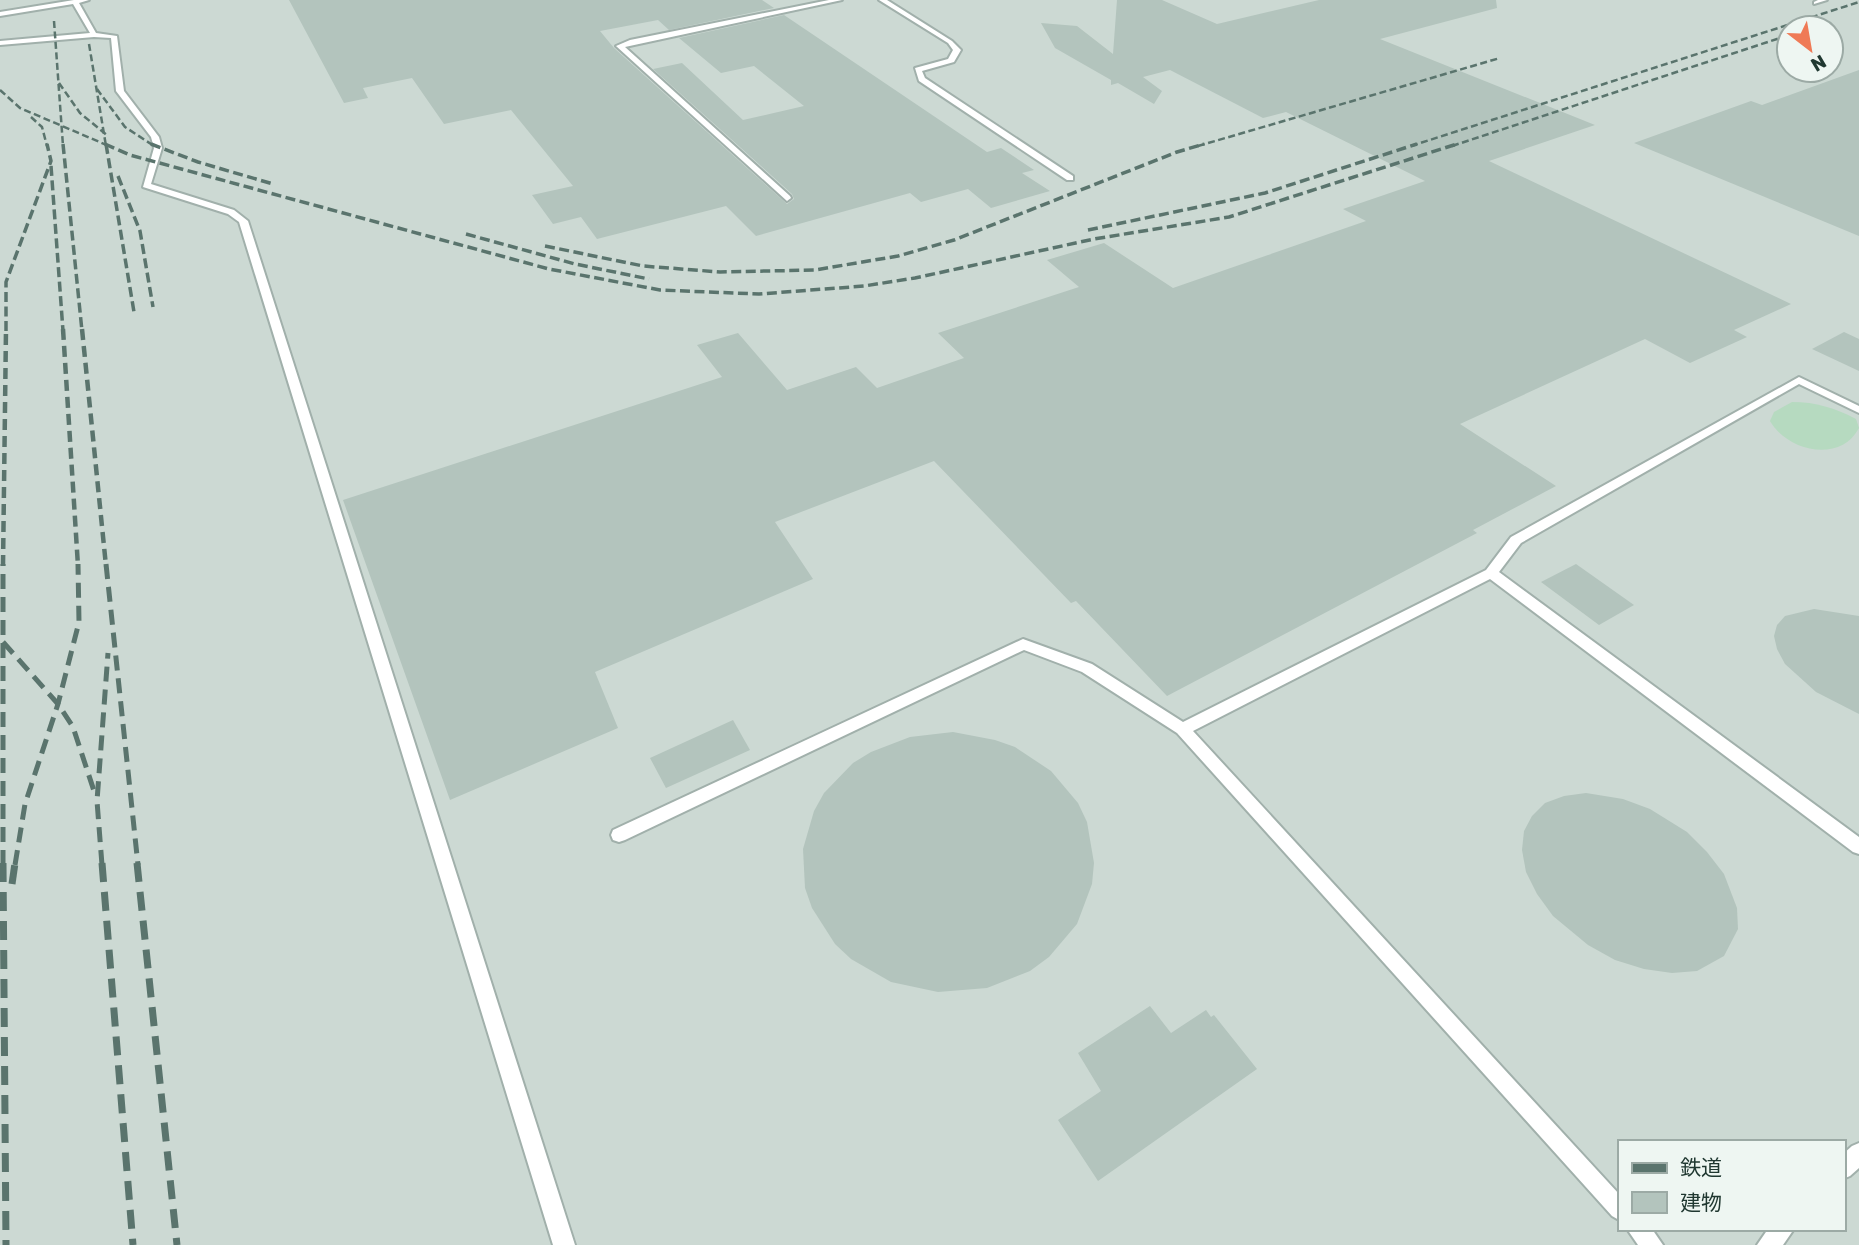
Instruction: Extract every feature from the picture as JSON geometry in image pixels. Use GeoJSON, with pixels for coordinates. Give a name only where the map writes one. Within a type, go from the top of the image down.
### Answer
{"type":"FeatureCollection","features":[{"type":"Feature","properties":{"kind":"lane"},"geometry":{"type":"LineString","coordinates":[[787,198],[620,46],[839,0]]}},
{"type":"Feature","properties":{"kind":"lane"},"geometry":{"type":"LineString","coordinates":[[882,0],[950,41],[957,50],[951,60],[918,70],[922,79],[1070,178]]}},
{"type":"Feature","properties":{"kind":"lane"},"geometry":{"type":"LineString","coordinates":[[0,13],[80,1],[94,35]]}},
{"type":"Feature","properties":{"kind":"lane"},"geometry":{"type":"LineString","coordinates":[[0,43],[94,35],[114,36],[120,91],[155,137],[158,148],[146,185],[231,212],[243,221],[564,1245]]}},
{"type":"Feature","properties":{"kind":"lane"},"geometry":{"type":"LineString","coordinates":[[1182,729],[1491,573],[1516,540],[1799,380],[1859,410]]}},
{"type":"Feature","properties":{"kind":"lane"},"geometry":{"type":"LineString","coordinates":[[1491,573],[1859,847]]}},
{"type":"Feature","properties":{"kind":"lane"},"geometry":{"type":"LineString","coordinates":[[619,835],[1023,644],[1087,668],[1182,729],[1618,1208]]}},
{"type":"Feature","properties":{"kind":"lane"},"geometry":{"type":"LineString","coordinates":[[1845,1167],[1859,1153]]}},
{"type":"Feature","properties":{"kind":"lane"},"geometry":{"type":"LineString","coordinates":[[1640,1231],[1652,1245]]}},
{"type":"Feature","properties":{"kind":"lane"},"geometry":{"type":"LineString","coordinates":[[1768,1245],[1781,1231]]}},
{"type":"Feature","properties":{"kind":"shaded area"},"geometry":{"type":"Polygon","coordinates":[[[0,0],[1859,0],[1859,1245],[0,1245],[0,0]]]}},
{"type":"Feature","properties":{"kind":"green space"},"geometry":{"type":"Polygon","coordinates":[[[1792,402],[1817,404],[1841,412],[1856,419],[1859,428],[1850,439],[1827,450],[1801,446],[1788,440],[1770,421],[1774,412],[1792,402]]]}},
{"type":"Feature","properties":{"kind":"building"},"geometry":{"type":"Polygon","coordinates":[[[289,0],[762,0],[774,8],[669,30],[658,20],[600,31],[614,48],[787,204],[794,199],[792,194],[653,69],[682,63],[743,120],[804,106],[754,66],[721,73],[679,38],[784,15],[987,152],[1001,148],[1034,170],[1022,173],[1050,191],[991,208],[968,189],[921,202],[910,193],[756,236],[726,206],[597,239],[581,217],[553,224],[532,195],[573,186],[511,110],[444,124],[412,78],[363,88],[368,98],[344,103],[289,0]]]}},
{"type":"Feature","properties":{"kind":"building"},"geometry":{"type":"Polygon","coordinates":[[[1117,0],[1162,0],[1217,24],[1319,0],[1496,0],[1497,8],[1380,39],[1595,125],[1489,161],[1791,304],[1734,330],[1747,337],[1690,363],[1645,339],[1460,424],[1556,486],[1473,530],[1477,533],[1167,696],[1076,601],[1071,603],[934,461],[775,522],[813,579],[595,672],[618,728],[450,800],[343,500],[722,377],[697,345],[738,333],[787,390],[856,367],[877,388],[964,358],[938,333],[1079,287],[1047,260],[1104,243],[1173,288],[1366,221],[1343,209],[1425,181],[1286,112],[1263,118],[1170,70],[1143,77],[1162,91],[1154,104],[1118,83],[1111,85],[1111,80],[1055,48],[1041,23],[1077,26],[1113,54],[1117,0]]]}},
{"type":"Feature","properties":{"kind":"building"},"geometry":{"type":"Polygon","coordinates":[[[1859,70],[1859,236],[1634,143],[1751,101],[1762,105],[1820,84],[1845,84],[1845,75],[1859,70]]]}},
{"type":"Feature","properties":{"kind":"building"},"geometry":{"type":"Polygon","coordinates":[[[1844,332],[1859,339],[1859,371],[1812,349],[1844,332]]]}},
{"type":"Feature","properties":{"kind":"building"},"geometry":{"type":"Polygon","coordinates":[[[1576,564],[1634,605],[1599,625],[1541,582],[1576,564]]]}},
{"type":"Feature","properties":{"kind":"building"},"geometry":{"type":"Polygon","coordinates":[[[1814,609],[1859,616],[1859,714],[1816,692],[1785,664],[1777,649],[1774,636],[1777,625],[1785,616],[1814,609]]]}},
{"type":"Feature","properties":{"kind":"building"},"geometry":{"type":"Polygon","coordinates":[[[733,720],[750,750],[666,788],[650,758],[733,720]]]}},
{"type":"Feature","properties":{"kind":"building"},"geometry":{"type":"Polygon","coordinates":[[[953,732],[995,740],[1015,747],[1051,771],[1078,803],[1087,822],[1094,863],[1092,884],[1077,924],[1049,957],[1030,971],[987,988],[938,992],[891,982],[851,959],[835,944],[812,908],[805,888],[803,849],[814,811],[824,793],[853,763],[871,752],[910,737],[953,732]]]}},
{"type":"Feature","properties":{"kind":"building"},"geometry":{"type":"Polygon","coordinates":[[[1586,793],[1623,799],[1650,809],[1687,832],[1707,852],[1724,874],[1737,908],[1738,929],[1724,956],[1697,971],[1672,973],[1644,969],[1615,960],[1588,945],[1553,916],[1537,894],[1526,872],[1522,850],[1524,831],[1532,816],[1545,803],[1564,796],[1586,793]]]}},
{"type":"Feature","properties":{"kind":"building"},"geometry":{"type":"Polygon","coordinates":[[[1150,1006],[1171,1033],[1206,1010],[1211,1017],[1214,1015],[1257,1069],[1098,1181],[1058,1120],[1101,1091],[1078,1053],[1150,1006]]]}},
{"type":"Feature","properties":{"kind":"railway"},"geometry":{"type":"LineString","coordinates":[[1411,146],[1859,2]]}},
{"type":"Feature","properties":{"kind":"railway"},"geometry":{"type":"LineString","coordinates":[[54,21],[62,126]]}},
{"type":"Feature","properties":{"kind":"railway"},"geometry":{"type":"LineString","coordinates":[[1452,146],[1775,40]]}},
{"type":"Feature","properties":{"kind":"railway"},"geometry":{"type":"LineString","coordinates":[[89,44],[104,133]]}},
{"type":"Feature","properties":{"kind":"railway"},"geometry":{"type":"LineString","coordinates":[[1198,146],[1500,58]]}},
{"type":"Feature","properties":{"kind":"railway"},"geometry":{"type":"LineString","coordinates":[[59,83],[80,113],[104,133]]}},
{"type":"Feature","properties":{"kind":"railway"},"geometry":{"type":"LineString","coordinates":[[97,89],[125,127],[154,146]]}},
{"type":"Feature","properties":{"kind":"railway"},"geometry":{"type":"LineString","coordinates":[[0,90],[20,108],[62,126]]}},
{"type":"Feature","properties":{"kind":"railway"},"geometry":{"type":"LineString","coordinates":[[31,117],[42,127],[47,146]]}},
{"type":"Feature","properties":{"kind":"railway"},"geometry":{"type":"LineString","coordinates":[[62,126],[106,145]]}},
{"type":"Feature","properties":{"kind":"railway"},"geometry":{"type":"LineString","coordinates":[[62,126],[63,146]]}},
{"type":"Feature","properties":{"kind":"railway"},"geometry":{"type":"LineString","coordinates":[[104,133],[108,136]]}},
{"type":"Feature","properties":{"kind":"railway"},"geometry":{"type":"LineString","coordinates":[[104,133],[106,144]]}},
{"type":"Feature","properties":{"kind":"railway"},"geometry":{"type":"LineString","coordinates":[[6,329],[6,282],[51,161],[47,144]]}},
{"type":"Feature","properties":{"kind":"railway"},"geometry":{"type":"LineString","coordinates":[[63,144],[82,331]]}},
{"type":"Feature","properties":{"kind":"railway"},"geometry":{"type":"LineString","coordinates":[[106,144],[130,155],[549,269],[660,290],[759,294],[864,286],[915,278],[1094,239],[1229,217],[1457,144]]}},
{"type":"Feature","properties":{"kind":"railway"},"geometry":{"type":"LineString","coordinates":[[151,144],[198,162],[273,184]]}},
{"type":"Feature","properties":{"kind":"railway"},"geometry":{"type":"LineString","coordinates":[[545,246],[643,266],[720,272],[815,270],[898,256],[954,240],[1177,152],[1204,144]]}},
{"type":"Feature","properties":{"kind":"railway"},"geometry":{"type":"LineString","coordinates":[[1088,230],[1265,193],[1417,144]]}},
{"type":"Feature","properties":{"kind":"railway"},"geometry":{"type":"LineString","coordinates":[[106,145],[134,312]]}},
{"type":"Feature","properties":{"kind":"railway"},"geometry":{"type":"LineString","coordinates":[[51,166],[63,331]]}},
{"type":"Feature","properties":{"kind":"railway"},"geometry":{"type":"LineString","coordinates":[[118,176],[140,231],[153,307]]}},
{"type":"Feature","properties":{"kind":"railway"},"geometry":{"type":"LineString","coordinates":[[466,234],[575,264],[649,279]]}},
{"type":"Feature","properties":{"kind":"railway"},"geometry":{"type":"LineString","coordinates":[[3,566],[6,329]]}},
{"type":"Feature","properties":{"kind":"railway"},"geometry":{"type":"LineString","coordinates":[[63,329],[78,566]]}},
{"type":"Feature","properties":{"kind":"railway"},"geometry":{"type":"LineString","coordinates":[[82,329],[106,566]]}},
{"type":"Feature","properties":{"kind":"railway"},"geometry":{"type":"LineString","coordinates":[[58,704],[79,622],[78,564]]}},
{"type":"Feature","properties":{"kind":"railway"},"geometry":{"type":"LineString","coordinates":[[106,564],[138,865]]}},
{"type":"Feature","properties":{"kind":"railway"},"geometry":{"type":"LineString","coordinates":[[3,566],[3,642]]}},
{"type":"Feature","properties":{"kind":"railway"},"geometry":{"type":"LineString","coordinates":[[3,642],[58,704]]}},
{"type":"Feature","properties":{"kind":"railway"},"geometry":{"type":"LineString","coordinates":[[3,642],[3,863]]}},
{"type":"Feature","properties":{"kind":"railway"},"geometry":{"type":"LineString","coordinates":[[102,865],[97,801],[108,653]]}},
{"type":"Feature","properties":{"kind":"railway"},"geometry":{"type":"LineString","coordinates":[[15,865],[25,804],[58,704]]}},
{"type":"Feature","properties":{"kind":"railway"},"geometry":{"type":"LineString","coordinates":[[58,704],[73,727],[94,791]]}},
{"type":"Feature","properties":{"kind":"railway"},"geometry":{"type":"LineString","coordinates":[[3,863],[6,1245]]}},
{"type":"Feature","properties":{"kind":"railway"},"geometry":{"type":"LineString","coordinates":[[12,884],[15,863]]}},
{"type":"Feature","properties":{"kind":"railway"},"geometry":{"type":"LineString","coordinates":[[102,863],[133,1245]]}},
{"type":"Feature","properties":{"kind":"railway"},"geometry":{"type":"LineString","coordinates":[[137,863],[177,1245]]}}]}
